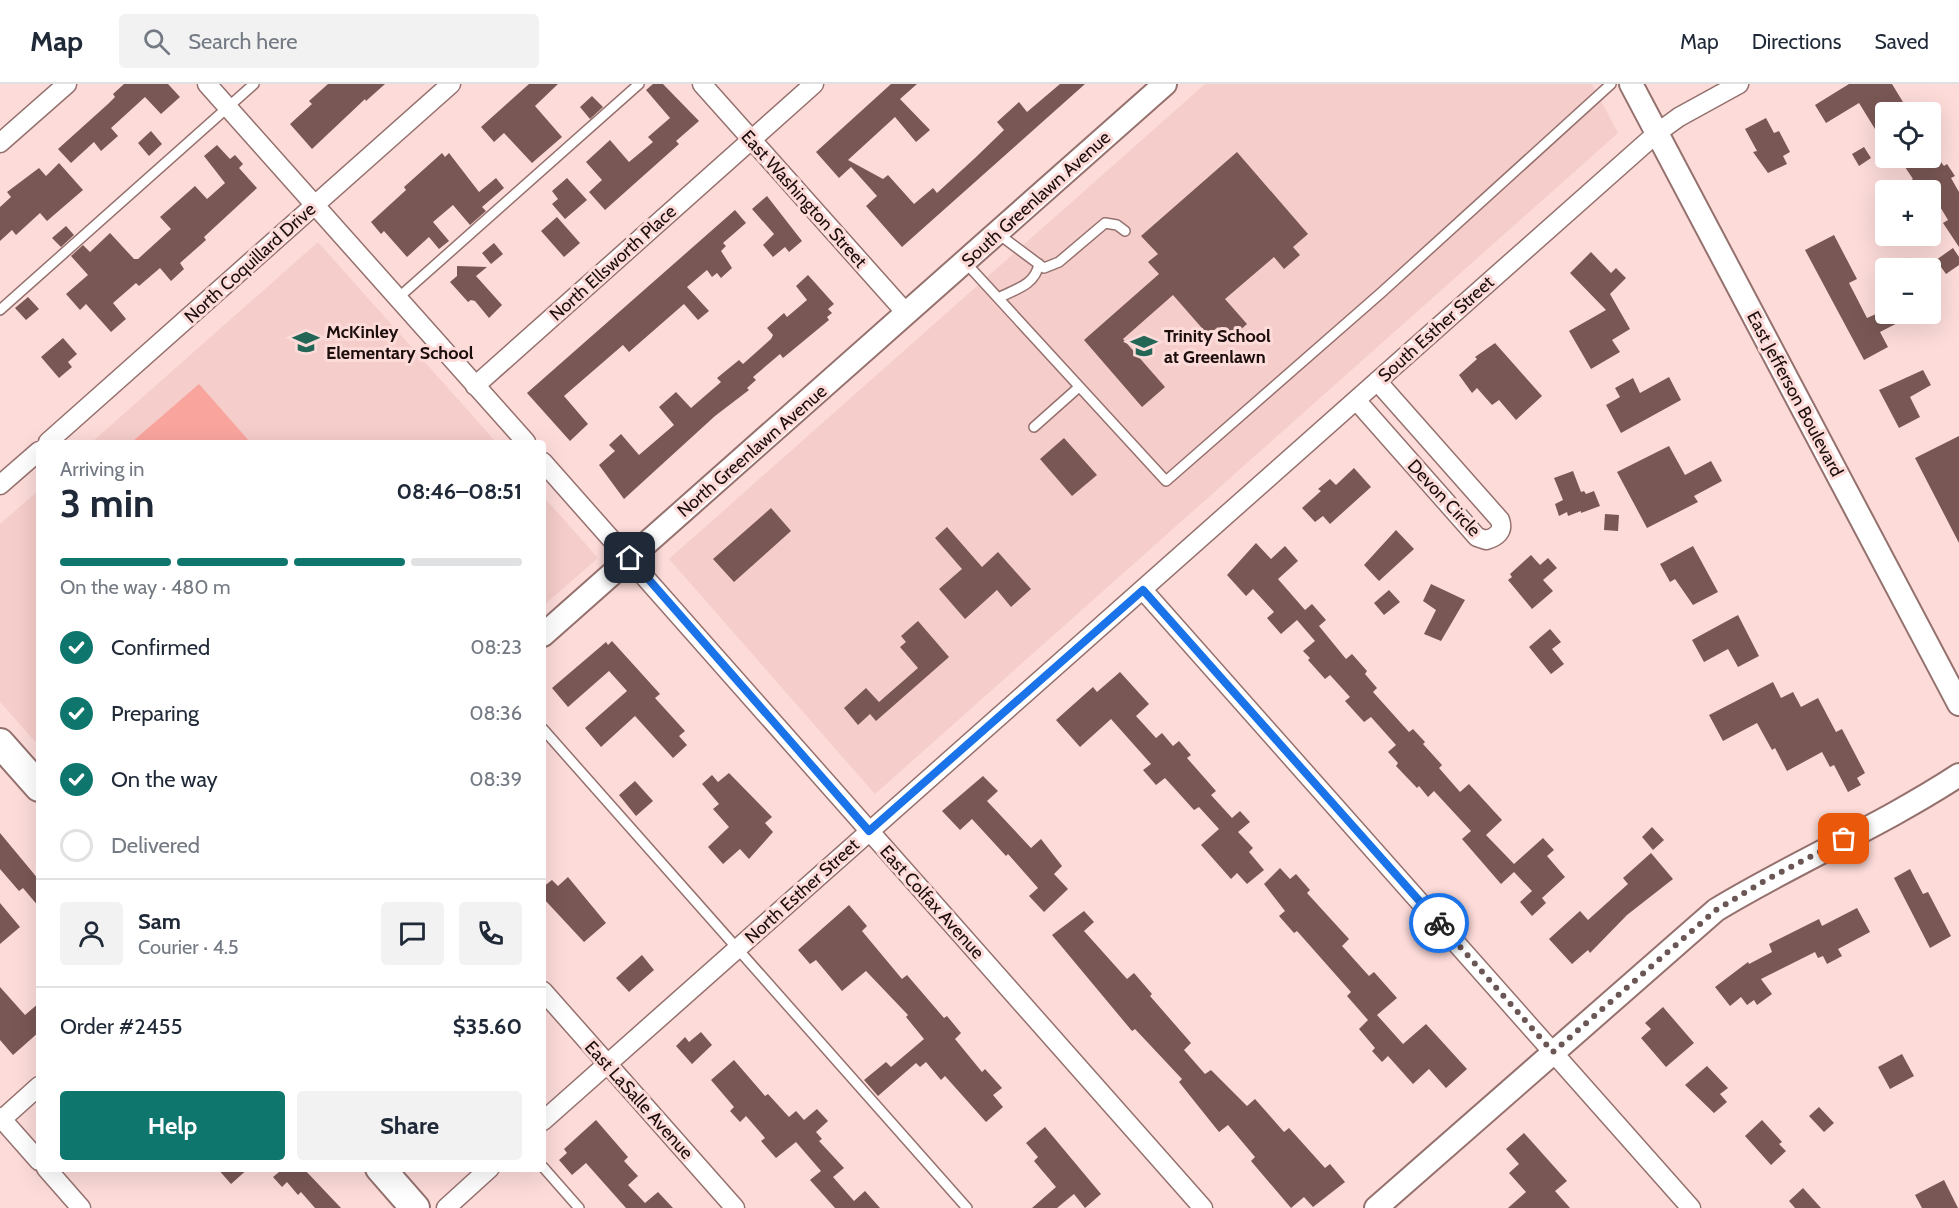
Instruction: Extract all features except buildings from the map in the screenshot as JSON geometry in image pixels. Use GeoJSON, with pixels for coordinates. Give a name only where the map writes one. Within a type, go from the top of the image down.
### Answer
{"type":"FeatureCollection","features":[{"type":"Feature","properties":{"kind":"main road"},"geometry":{"type":"LineString","coordinates":[[0,743],[36,784]]}},
{"type":"Feature","properties":{"kind":"main road"},"geometry":{"type":"LineString","coordinates":[[384,1172],[415,1208]]}},
{"type":"Feature","properties":{"kind":"street"},"geometry":{"type":"LineString","coordinates":[[0,143],[67,84]]}},
{"type":"Feature","properties":{"kind":"street"},"geometry":{"type":"LineString","coordinates":[[207,84],[524,440]]}},
{"type":"Feature","properties":{"kind":"street","name":"North Coquillard Drive"},"geometry":{"type":"LineString","coordinates":[[50,440],[451,84]]}},
{"type":"Feature","properties":{"kind":"street","name":"East Washington Street"},"geometry":{"type":"LineString","coordinates":[[702,84],[907,314]]}},
{"type":"Feature","properties":{"kind":"street","name":"North Ellsworth Place"},"geometry":{"type":"LineString","coordinates":[[475,386],[814,84]]}},
{"type":"Feature","properties":{"kind":"street","name":"South Greenlawn Avenue"},"geometry":{"type":"LineString","coordinates":[[907,314],[1165,84]]}},
{"type":"Feature","properties":{"kind":"street","name":"East Jefferson Boulevard"},"geometry":{"type":"LineString","coordinates":[[1631,84],[1959,704]]}},
{"type":"Feature","properties":{"kind":"street","name":"South Esther Street"},"geometry":{"type":"LineString","coordinates":[[1143,590],[1657,133],[1679,117],[1739,84]]}},
{"type":"Feature","properties":{"kind":"street","name":"North Greenlawn Avenue"},"geometry":{"type":"LineString","coordinates":[[546,632],[907,314]]}},
{"type":"Feature","properties":{"kind":"street","name":"Devon Circle"},"geometry":{"type":"LineString","coordinates":[[1356,400],[1477,537],[1486,540],[1494,538],[1502,526],[1500,520],[1377,381]]}},
{"type":"Feature","properties":{"kind":"street"},"geometry":{"type":"LineString","coordinates":[[0,485],[36,454]]}},
{"type":"Feature","properties":{"kind":"street","name":"East Colfax Avenue"},"geometry":{"type":"LineString","coordinates":[[546,465],[1203,1208]]}},
{"type":"Feature","properties":{"kind":"street"},"geometry":{"type":"LineString","coordinates":[[1143,590],[1691,1208]]}},
{"type":"Feature","properties":{"kind":"street","name":"North Esther Street"},"geometry":{"type":"LineString","coordinates":[[546,1118],[1143,590]]}},
{"type":"Feature","properties":{"kind":"street"},"geometry":{"type":"LineString","coordinates":[[1376,1208],[1716,910],[1766,880],[1923,799],[1959,775]]}},
{"type":"Feature","properties":{"kind":"street","name":"East LaSalle Avenue"},"geometry":{"type":"LineString","coordinates":[[546,995],[735,1208]]}},
{"type":"Feature","properties":{"kind":"street"},"geometry":{"type":"LineString","coordinates":[[36,1089],[1,1119],[36,1158]]}},
{"type":"Feature","properties":{"kind":"street"},"geometry":{"type":"LineString","coordinates":[[50,1172],[81,1208]]}},
{"type":"Feature","properties":{"kind":"street"},"geometry":{"type":"LineString","coordinates":[[446,1208],[486,1172]]}},
{"type":"Feature","properties":{"kind":"lane"},"geometry":{"type":"LineString","coordinates":[[0,310],[254,84]]}},
{"type":"Feature","properties":{"kind":"lane"},"geometry":{"type":"LineString","coordinates":[[398,298],[498,212],[639,84]]}},
{"type":"Feature","properties":{"kind":"lane"},"geometry":{"type":"LineString","coordinates":[[965,262],[1167,481],[1382,292],[1611,84]]}},
{"type":"Feature","properties":{"kind":"lane"},"geometry":{"type":"LineString","coordinates":[[997,233],[1044,268],[1059,262],[1105,223],[1117,225],[1125,231]]}},
{"type":"Feature","properties":{"kind":"lane"},"geometry":{"type":"LineString","coordinates":[[998,298],[1031,282],[1037,275],[1039,264]]}},
{"type":"Feature","properties":{"kind":"lane"},"geometry":{"type":"LineString","coordinates":[[1034,428],[1079,387]]}},
{"type":"Feature","properties":{"kind":"lane"},"geometry":{"type":"LineString","coordinates":[[546,732],[967,1208]]}},
{"type":"Feature","properties":{"kind":"lane"},"geometry":{"type":"LineString","coordinates":[[546,1170],[579,1208]]}},
{"type":"Feature","properties":{"kind":"shaded area","name":"Trinity School at Greenlawn"},"geometry":{"type":"Polygon","coordinates":[[[1205,84],[1592,84],[1618,133],[875,794],[669,559],[1205,84]]]}},
{"type":"Feature","properties":{"kind":"shaded area","name":"McKinley Elementary School"},"geometry":{"type":"Polygon","coordinates":[[[318,242],[494,440],[94,440],[318,242]]]}},
{"type":"Feature","properties":{"kind":"shaded area"},"geometry":{"type":"Polygon","coordinates":[[[199,384],[248,440],[134,440],[199,384]]]}},
{"type":"Feature","properties":{"kind":"shaded area"},"geometry":{"type":"Polygon","coordinates":[[[36,493],[36,743],[0,702],[0,524],[36,493]]]}},
{"type":"Feature","properties":{"kind":"shaded area"},"geometry":{"type":"Polygon","coordinates":[[[546,499],[598,558],[546,603],[546,499]]]}},
{"type":"Feature","properties":{"kind":"way so far"},"geometry":{"type":"LineString","coordinates":[[1439,923],[1553,1052],[1716,910],[1766,880],[1844,839]]}},
{"type":"Feature","properties":{"kind":"place","name":"McKinley Elementary School"},"geometry":{"type":"Point","coordinates":[306,342]}},
{"type":"Feature","properties":{"kind":"place","name":"Trinity School at Greenlawn"},"geometry":{"type":"Point","coordinates":[1144,346]}},
{"type":"Feature","properties":{"kind":"route"},"geometry":{"type":"LineString","coordinates":[[630,558],[869,831],[1143,590],[1439,923]]}}]}
